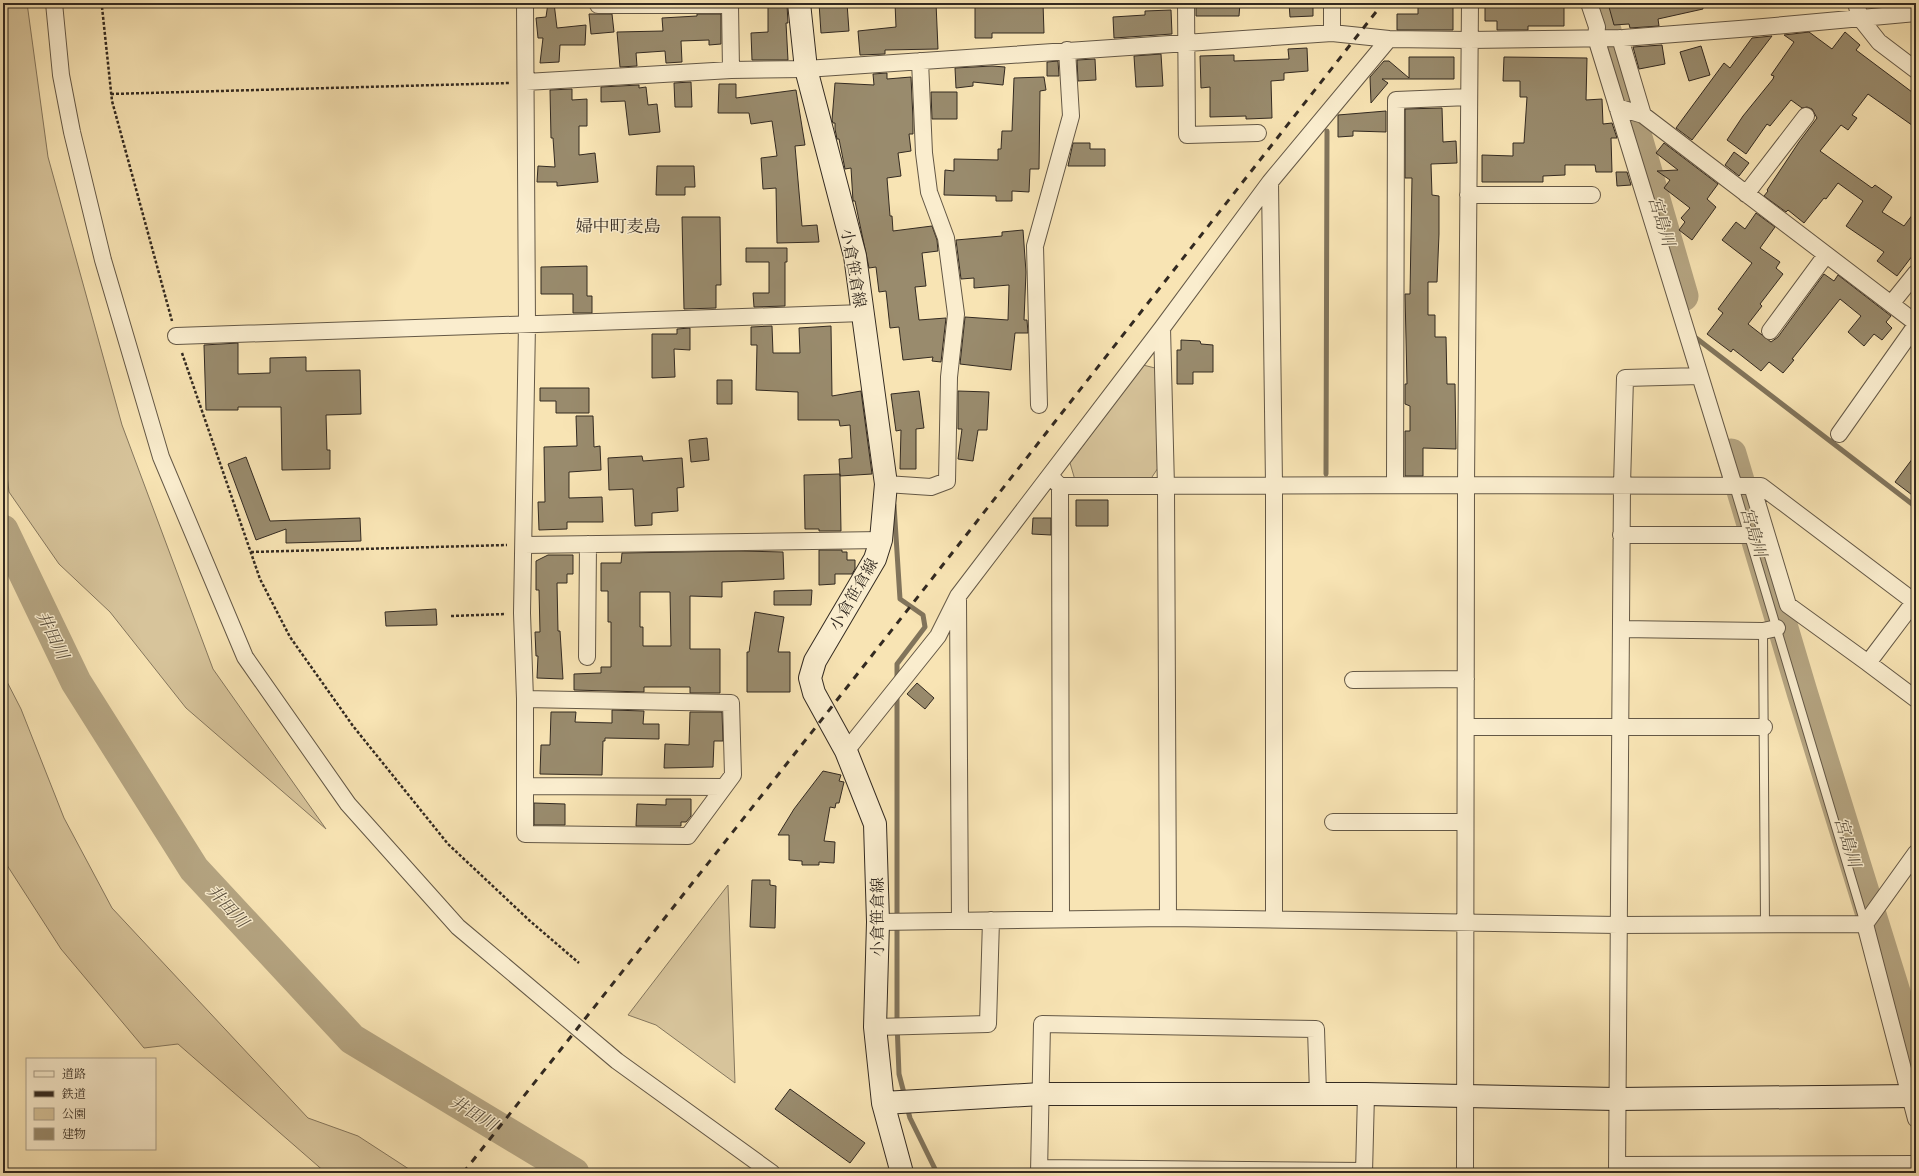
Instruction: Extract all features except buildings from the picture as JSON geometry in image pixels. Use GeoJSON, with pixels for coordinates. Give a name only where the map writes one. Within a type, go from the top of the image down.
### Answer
{"type":"FeatureCollection","features":[{"type":"Feature","properties":{"kind":"main road","name":"小倉笹倉線"},"geometry":{"type":"LineString","coordinates":[[799,3],[806,70],[855,256],[886,484],[881,540],[875,560],[815,661],[810,678],[814,692],[846,751],[875,824],[878,922],[875,1027],[883,1103],[902,1173]]}},
{"type":"Feature","properties":{"kind":"main road"},"geometry":{"type":"LineString","coordinates":[[883,1103],[1041,1094],[1366,1094],[1617,1099],[1913,1096]]}},
{"type":"Feature","properties":{"kind":"street"},"geometry":{"type":"LineString","coordinates":[[54,3],[61,75],[72,132],[105,268],[161,456],[245,657],[348,804],[458,927],[616,1061],[772,1173]]}},
{"type":"Feature","properties":{"kind":"street"},"geometry":{"type":"LineString","coordinates":[[525,699],[731,703],[733,775],[688,836],[525,834],[525,699],[522,613],[527,324],[526,3]]}},
{"type":"Feature","properties":{"kind":"street"},"geometry":{"type":"LineString","coordinates":[[1186,3],[1187,135],[1258,133]]}},
{"type":"Feature","properties":{"kind":"street"},"geometry":{"type":"LineString","coordinates":[[1332,3],[1332,33]]}},
{"type":"Feature","properties":{"kind":"street"},"geometry":{"type":"LineString","coordinates":[[1465,1173],[1466,485],[1470,3]]}},
{"type":"Feature","properties":{"kind":"street"},"geometry":{"type":"LineString","coordinates":[[1589,3],[1597,27],[1596,38],[1734,486]]}},
{"type":"Feature","properties":{"kind":"street"},"geometry":{"type":"LineString","coordinates":[[598,5],[730,5],[731,70]]}},
{"type":"Feature","properties":{"kind":"street"},"geometry":{"type":"LineString","coordinates":[[526,82],[731,70],[806,70],[1067,50],[1332,33],[1389,39],[1469,40],[1620,38],[1858,11],[1916,13]]}},
{"type":"Feature","properties":{"kind":"street"},"geometry":{"type":"LineString","coordinates":[[1858,11],[1879,42],[1916,70]]}},
{"type":"Feature","properties":{"kind":"street"},"geometry":{"type":"LineString","coordinates":[[1620,38],[1642,115]]}},
{"type":"Feature","properties":{"kind":"street"},"geometry":{"type":"LineString","coordinates":[[846,751],[938,636],[958,596],[1055,481],[1162,328],[1270,182],[1389,39]]}},
{"type":"Feature","properties":{"kind":"street"},"geometry":{"type":"LineString","coordinates":[[1039,405],[1035,246],[1071,116],[1067,50]]}},
{"type":"Feature","properties":{"kind":"street"},"geometry":{"type":"LineString","coordinates":[[886,484],[931,487],[946,482],[950,377],[956,314],[946,238],[929,192],[924,153],[920,61]]}},
{"type":"Feature","properties":{"kind":"street"},"geometry":{"type":"LineString","coordinates":[[1395,485],[1396,100],[1469,97]]}},
{"type":"Feature","properties":{"kind":"street"},"geometry":{"type":"LineString","coordinates":[[1617,107],[1642,115],[1916,324],[1839,434]]}},
{"type":"Feature","properties":{"kind":"street"},"geometry":{"type":"LineString","coordinates":[[1746,194],[1806,116]]}},
{"type":"Feature","properties":{"kind":"street"},"geometry":{"type":"LineString","coordinates":[[1270,182],[1274,485],[1274,919]]}},
{"type":"Feature","properties":{"kind":"street"},"geometry":{"type":"LineString","coordinates":[[1468,196],[1592,195]]}},
{"type":"Feature","properties":{"kind":"street"},"geometry":{"type":"LineString","coordinates":[[1770,331],[1826,255]]}},
{"type":"Feature","properties":{"kind":"street"},"geometry":{"type":"LineString","coordinates":[[1891,304],[1916,273]]}},
{"type":"Feature","properties":{"kind":"street"},"geometry":{"type":"LineString","coordinates":[[176,336],[863,314]]}},
{"type":"Feature","properties":{"kind":"street"},"geometry":{"type":"LineString","coordinates":[[1162,328],[1166,487],[1168,918]]}},
{"type":"Feature","properties":{"kind":"street"},"geometry":{"type":"LineString","coordinates":[[1700,376],[1624,378],[1617,1169],[1916,1164]]}},
{"type":"Feature","properties":{"kind":"street"},"geometry":{"type":"LineString","coordinates":[[1055,481],[1166,487],[1274,485],[1761,486],[1915,603],[1868,663]]}},
{"type":"Feature","properties":{"kind":"street"},"geometry":{"type":"LineString","coordinates":[[1055,481],[1061,918]]}},
{"type":"Feature","properties":{"kind":"street"},"geometry":{"type":"LineString","coordinates":[[1752,486],[1788,605],[1916,699]]}},
{"type":"Feature","properties":{"kind":"street"},"geometry":{"type":"LineString","coordinates":[[1622,535],[1749,535]]}},
{"type":"Feature","properties":{"kind":"street"},"geometry":{"type":"LineString","coordinates":[[524,545],[881,540]]}},
{"type":"Feature","properties":{"kind":"street"},"geometry":{"type":"LineString","coordinates":[[587,657],[588,544]]}},
{"type":"Feature","properties":{"kind":"street"},"geometry":{"type":"LineString","coordinates":[[958,596],[960,921]]}},
{"type":"Feature","properties":{"kind":"street"},"geometry":{"type":"LineString","coordinates":[[1621,628],[1770,629]]}},
{"type":"Feature","properties":{"kind":"street"},"geometry":{"type":"LineString","coordinates":[[1353,680],[1466,680]]}},
{"type":"Feature","properties":{"kind":"street"},"geometry":{"type":"LineString","coordinates":[[1466,727],[1764,727]]}},
{"type":"Feature","properties":{"kind":"street"},"geometry":{"type":"LineString","coordinates":[[525,786],[724,787]]}},
{"type":"Feature","properties":{"kind":"street"},"geometry":{"type":"LineString","coordinates":[[1333,822],[1465,822]]}},
{"type":"Feature","properties":{"kind":"street"},"geometry":{"type":"LineString","coordinates":[[1865,924],[1916,853]]}},
{"type":"Feature","properties":{"kind":"street"},"geometry":{"type":"LineString","coordinates":[[878,922],[1061,918],[1168,918],[1465,924],[1865,924]]}},
{"type":"Feature","properties":{"kind":"street"},"geometry":{"type":"LineString","coordinates":[[875,1027],[988,1024],[991,920]]}},
{"type":"Feature","properties":{"kind":"street"},"geometry":{"type":"LineString","coordinates":[[1865,924],[1913,1096],[1916,1119]]}},
{"type":"Feature","properties":{"kind":"street"},"geometry":{"type":"LineString","coordinates":[[1318,1094],[1316,1029],[1042,1024],[1039,1171],[1364,1172],[1366,1094]]}},
{"type":"Feature","properties":{"kind":"lane"},"geometry":{"type":"LineString","coordinates":[[1734,486],[1749,535],[1770,629],[1865,924]]}},
{"type":"Feature","properties":{"kind":"lane"},"geometry":{"type":"LineString","coordinates":[[1765,924],[1764,727],[1770,629]]}},
{"type":"Feature","properties":{"kind":"path"},"geometry":{"type":"LineString","coordinates":[[102,6],[111,94],[176,336],[260,579],[290,637],[358,732],[448,844],[530,921],[579,962]]}},
{"type":"Feature","properties":{"kind":"path"},"geometry":{"type":"LineString","coordinates":[[111,94],[526,82]]}},
{"type":"Feature","properties":{"kind":"path"},"geometry":{"type":"LineString","coordinates":[[251,552],[524,545]]}},
{"type":"Feature","properties":{"kind":"path"},"geometry":{"type":"LineString","coordinates":[[451,616],[522,613]]}},
{"type":"Feature","properties":{"kind":"green space"},"geometry":{"type":"Polygon","coordinates":[[[3,3],[27,3],[48,157],[122,425],[213,669],[326,829],[186,708],[110,612],[59,564],[9,492],[3,441],[3,3]]]}},
{"type":"Feature","properties":{"kind":"green space"},"geometry":{"type":"Polygon","coordinates":[[[1143,365],[1159,369],[1160,465],[1150,480],[1075,480],[1070,463],[1143,365]]]}},
{"type":"Feature","properties":{"kind":"green space"},"geometry":{"type":"Polygon","coordinates":[[[3,674],[21,709],[64,818],[112,908],[308,1118],[358,1136],[415,1173],[326,1173],[178,1044],[144,1048],[61,949],[3,859],[3,674]]]}},
{"type":"Feature","properties":{"kind":"green space"},"geometry":{"type":"Polygon","coordinates":[[[728,885],[735,1083],[656,1025],[628,1015],[728,885]]]}},
{"type":"Feature","properties":{"kind":"waterway","name":"宮島川"},"geometry":{"type":"LineString","coordinates":[[1598,3],[1683,296]]}},
{"type":"Feature","properties":{"kind":"waterway"},"geometry":{"type":"LineString","coordinates":[[1326,474],[1327,131]]}},
{"type":"Feature","properties":{"kind":"waterway"},"geometry":{"type":"LineString","coordinates":[[1696,338],[1916,507]]}},
{"type":"Feature","properties":{"kind":"waterway","name":"宮島川"},"geometry":{"type":"LineString","coordinates":[[1731,454],[1802,692],[1916,1060]]}},
{"type":"Feature","properties":{"kind":"waterway"},"geometry":{"type":"LineString","coordinates":[[894,505],[900,599],[923,615],[925,627],[897,664],[897,680]]}},
{"type":"Feature","properties":{"kind":"waterway","name":"井田川"},"geometry":{"type":"LineString","coordinates":[[3,530],[76,682],[194,869],[352,1039],[574,1173]]}},
{"type":"Feature","properties":{"kind":"waterway"},"geometry":{"type":"LineString","coordinates":[[897,694],[897,1023],[899,1074],[905,1097]]}},
{"type":"Feature","properties":{"kind":"waterway"},"geometry":{"type":"LineString","coordinates":[[907,1107],[910,1118],[937,1173]]}},
{"type":"Feature","properties":{"kind":"railway"},"geometry":{"type":"LineString","coordinates":[[463,1173],[819,723],[1383,3]]}},
{"type":"Feature","properties":{"kind":"district","name":"婦中町麦島"},"geometry":{"type":"Point","coordinates":[618,226]}}]}
